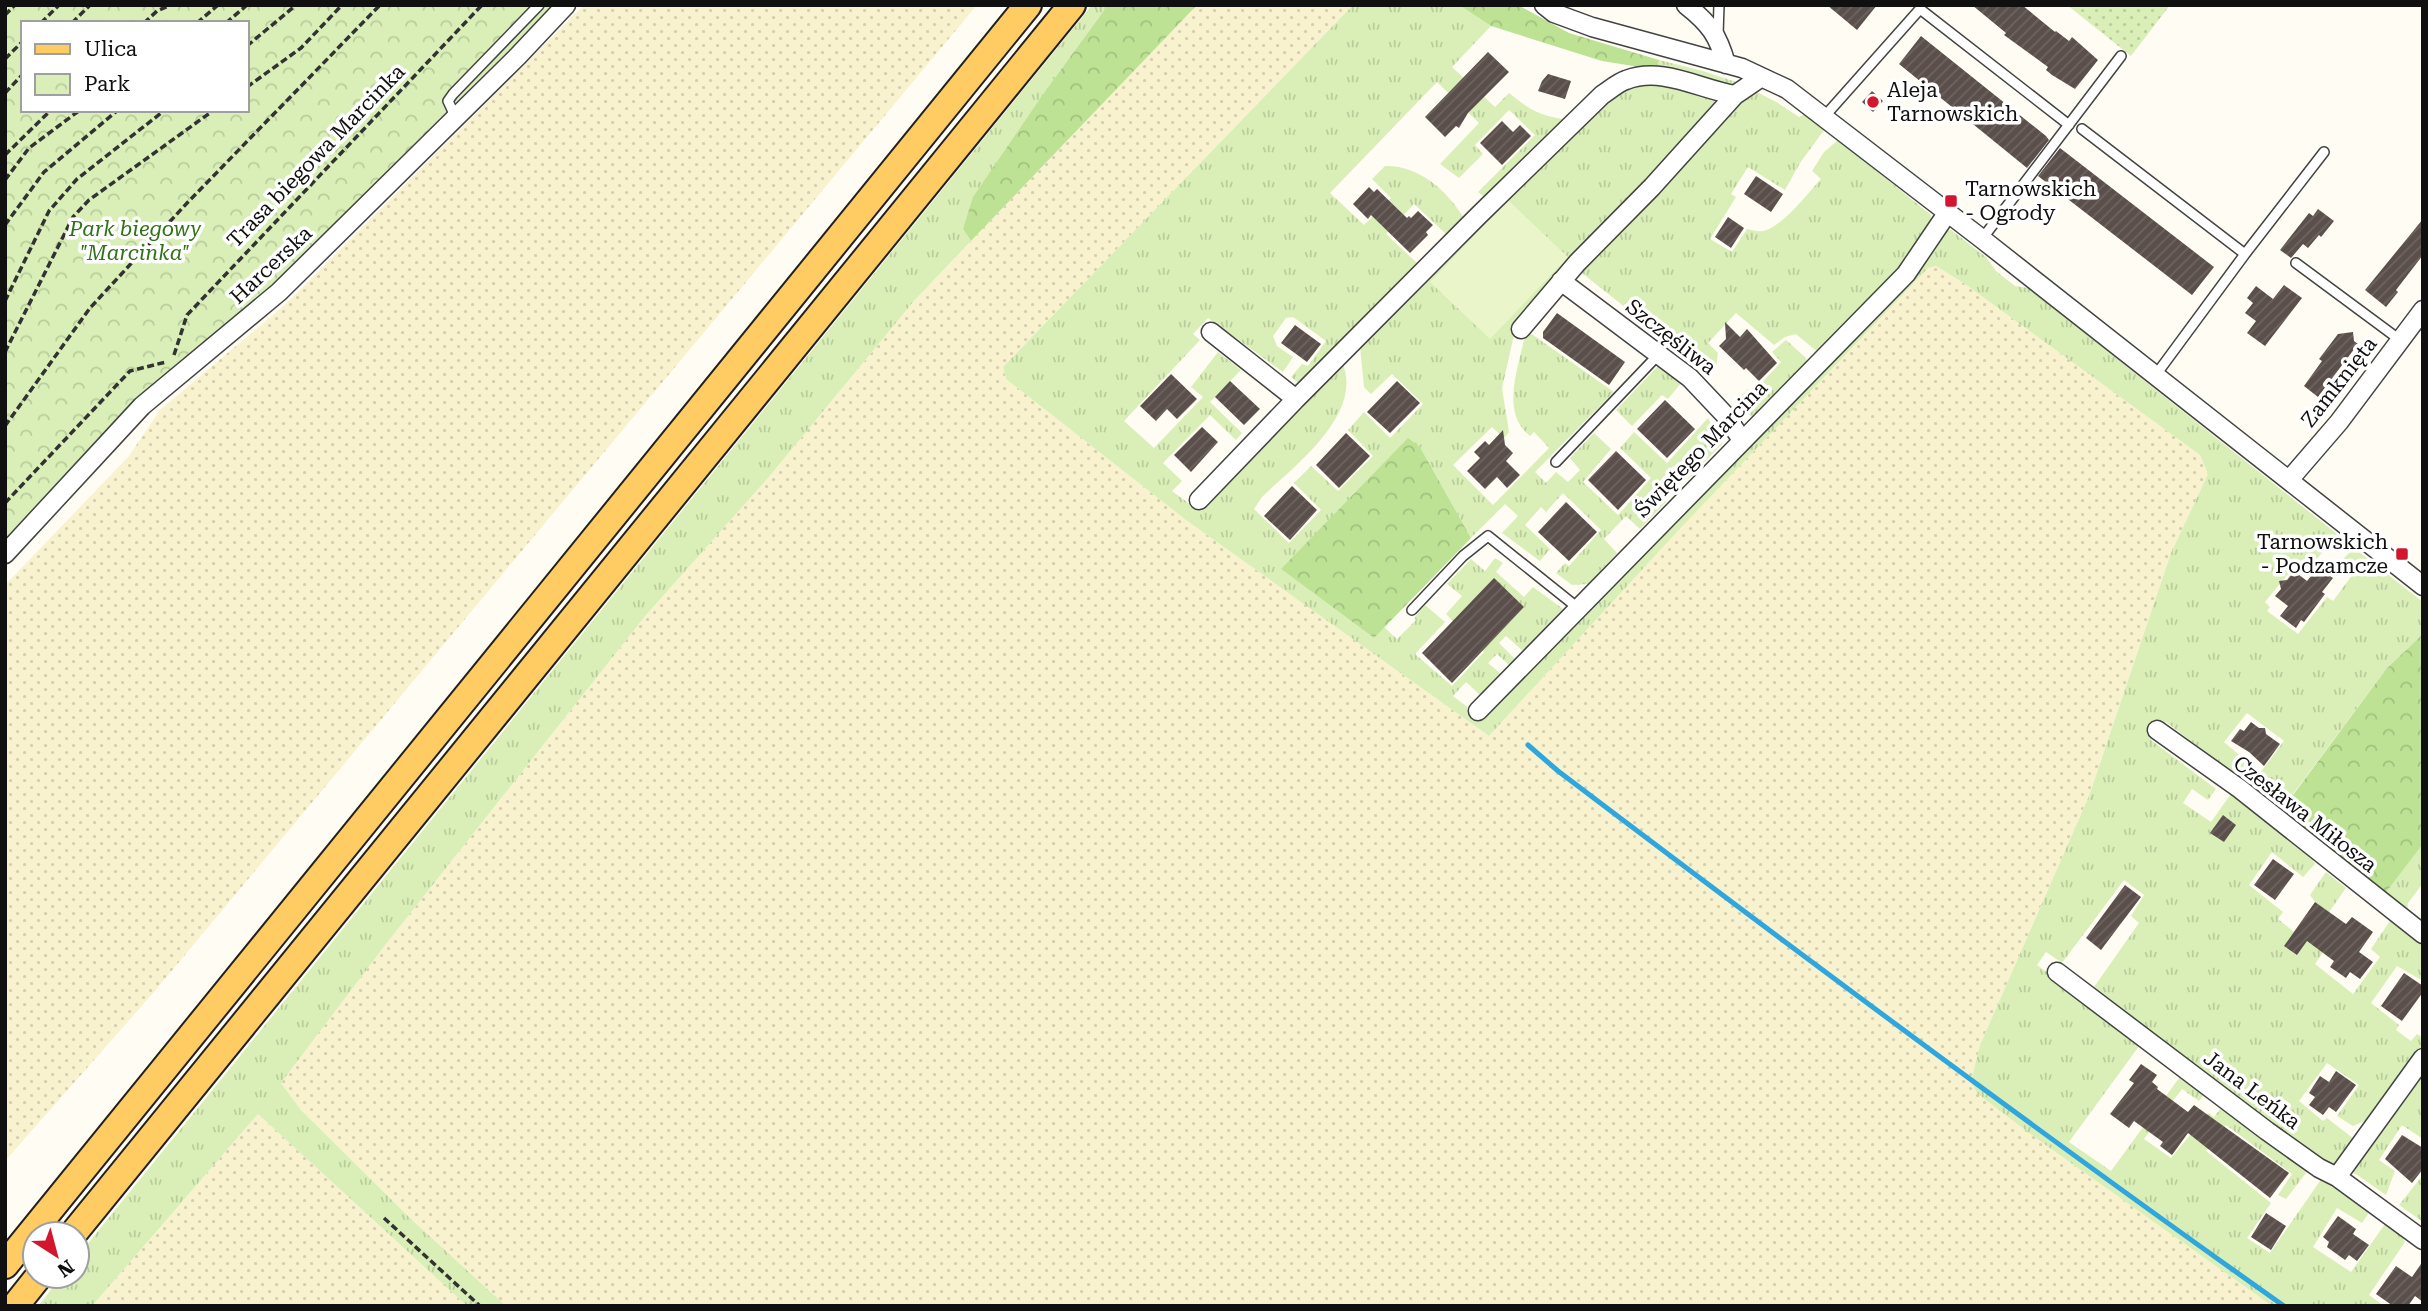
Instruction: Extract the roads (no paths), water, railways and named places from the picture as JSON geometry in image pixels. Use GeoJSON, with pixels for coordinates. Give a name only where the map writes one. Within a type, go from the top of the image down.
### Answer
{"type":"FeatureCollection","features":[{"type":"Feature","properties":{"kind":"main road"},"geometry":{"type":"LineString","coordinates":[[5,1265],[1028,5]]}},
{"type":"Feature","properties":{"kind":"main road"},"geometry":{"type":"LineString","coordinates":[[84,1220],[1072,5]]}},
{"type":"Feature","properties":{"kind":"main road"},"geometry":{"type":"LineString","coordinates":[[15,1306],[28,1290]]}},
{"type":"Feature","properties":{"kind":"street","name":"Harcerska"},"geometry":{"type":"LineString","coordinates":[[5,554],[142,407],[279,292],[518,56],[566,5]]}},
{"type":"Feature","properties":{"kind":"street"},"geometry":{"type":"LineString","coordinates":[[1544,5],[1555,13],[1592,27],[1742,68],[1787,89],[1948,212],[2423,586]]}},
{"type":"Feature","properties":{"kind":"street"},"geometry":{"type":"LineString","coordinates":[[1686,5],[1702,17],[1718,37],[1726,64]]}},
{"type":"Feature","properties":{"kind":"street"},"geometry":{"type":"LineString","coordinates":[[1199,500],[1478,216],[1602,95],[1623,81],[1641,76],[1659,76],[1735,95]]}},
{"type":"Feature","properties":{"kind":"street"},"geometry":{"type":"LineString","coordinates":[[1521,330],[1561,281],[1652,187],[1735,95],[1760,78]]}},
{"type":"Feature","properties":{"kind":"street","name":"Świętego Marcina"},"geometry":{"type":"LineString","coordinates":[[1478,711],[1906,274],[1948,212]]}},
{"type":"Feature","properties":{"kind":"street","name":"Szczęśliwa"},"geometry":{"type":"LineString","coordinates":[[1561,281],[1690,378],[1726,415],[1742,440]]}},
{"type":"Feature","properties":{"kind":"street","name":"Zamknięta"},"geometry":{"type":"LineString","coordinates":[[2289,480],[2339,422],[2423,310]]}},
{"type":"Feature","properties":{"kind":"street"},"geometry":{"type":"LineString","coordinates":[[1212,332],[1296,399]]}},
{"type":"Feature","properties":{"kind":"street","name":"Czesława Miłosza"},"geometry":{"type":"LineString","coordinates":[[2157,730],[2240,789],[2423,934]]}},
{"type":"Feature","properties":{"kind":"street","name":"Jana Leńka"},"geometry":{"type":"LineString","coordinates":[[2057,972],[2267,1131],[2319,1168],[2337,1177],[2423,1240]]}},
{"type":"Feature","properties":{"kind":"street"},"geometry":{"type":"LineString","coordinates":[[2337,1177],[2423,1058]]}},
{"type":"Feature","properties":{"kind":"lane"},"geometry":{"type":"LineString","coordinates":[[455,116],[448,102],[453,94],[539,5]]}},
{"type":"Feature","properties":{"kind":"lane"},"geometry":{"type":"LineString","coordinates":[[1718,37],[1719,5]]}},
{"type":"Feature","properties":{"kind":"lane"},"geometry":{"type":"LineString","coordinates":[[1824,117],[1918,7],[2069,125]]}},
{"type":"Feature","properties":{"kind":"lane"},"geometry":{"type":"LineString","coordinates":[[1982,239],[2122,56]]}},
{"type":"Feature","properties":{"kind":"lane"},"geometry":{"type":"LineString","coordinates":[[2082,129],[2245,254]]}},
{"type":"Feature","properties":{"kind":"lane"},"geometry":{"type":"LineString","coordinates":[[2155,376],[2324,152]]}},
{"type":"Feature","properties":{"kind":"lane"},"geometry":{"type":"LineString","coordinates":[[2297,263],[2400,340]]}},
{"type":"Feature","properties":{"kind":"lane"},"geometry":{"type":"LineString","coordinates":[[1556,462],[1658,355]]}},
{"type":"Feature","properties":{"kind":"lane"},"geometry":{"type":"LineString","coordinates":[[1412,610],[1463,556],[1488,536],[1578,608]]}},
{"type":"Feature","properties":{"kind":"waterway"},"geometry":{"type":"LineString","coordinates":[[1528,745],[1558,771],[1918,1041],[2284,1306]]}},
{"type":"Feature","properties":{"kind":"place","name":"Aleja Tarnowskich"},"geometry":{"type":"Point","coordinates":[1873,102]}},
{"type":"Feature","properties":{"kind":"place","name":"Tarnowskich - Ogrody"},"geometry":{"type":"Point","coordinates":[1951,201]}},
{"type":"Feature","properties":{"kind":"place","name":"Tarnowskich - Podzamcze"},"geometry":{"type":"Point","coordinates":[2402,554]}},
{"type":"Feature","properties":{"kind":"park label","name":"Park biegowy \"Marcinka\""},"geometry":{"type":"Point","coordinates":[135,241]}}]}
